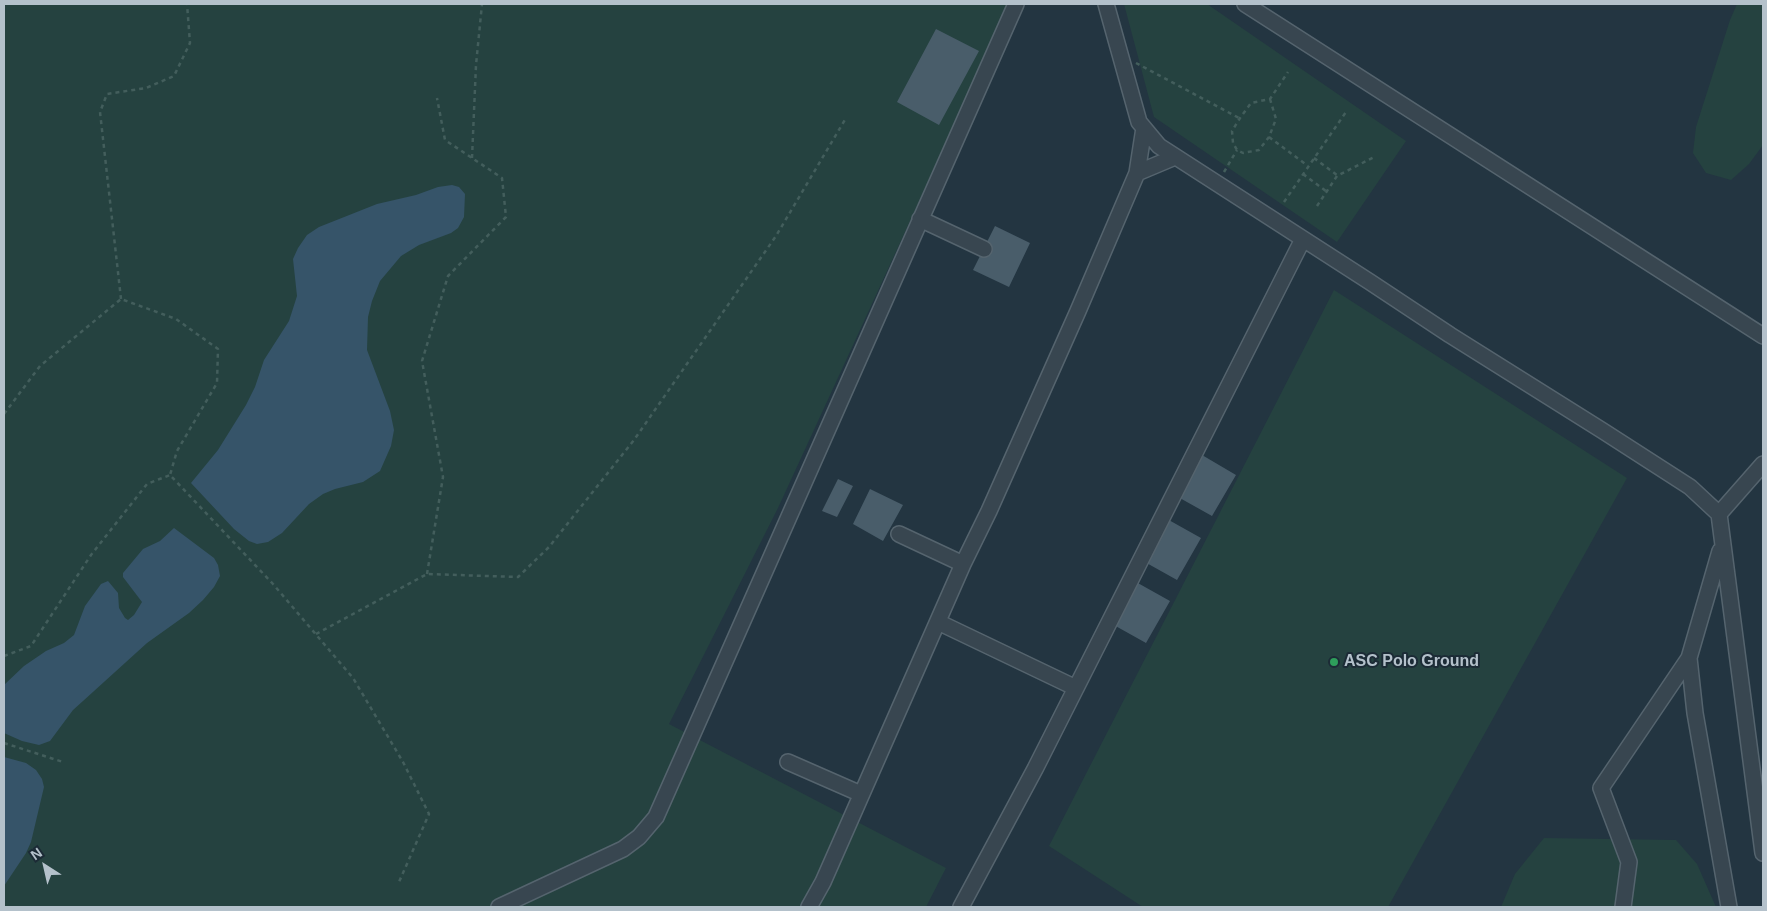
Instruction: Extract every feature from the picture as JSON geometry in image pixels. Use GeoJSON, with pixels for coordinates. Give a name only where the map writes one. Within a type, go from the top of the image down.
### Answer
{"type":"FeatureCollection","features":[{"type":"Feature","properties":{"kind":"lane"},"geometry":{"type":"LineString","coordinates":[[499,907],[623,849],[639,837],[656,817],[1016,4]]}},
{"type":"Feature","properties":{"kind":"lane"},"geometry":{"type":"LineString","coordinates":[[1106,4],[1139,122],[1158,146],[1450,336],[1603,430],[1690,487],[1719,514],[1763,853]]}},
{"type":"Feature","properties":{"kind":"lane"},"geometry":{"type":"LineString","coordinates":[[1245,4],[1763,335]]}},
{"type":"Feature","properties":{"kind":"lane"},"geometry":{"type":"LineString","coordinates":[[808,907],[823,882],[963,564],[1078,311],[1137,173],[1144,128]]}},
{"type":"Feature","properties":{"kind":"lane"},"geometry":{"type":"LineString","coordinates":[[1137,173],[1175,157]]}},
{"type":"Feature","properties":{"kind":"lane"},"geometry":{"type":"LineString","coordinates":[[920,219],[984,249]]}},
{"type":"Feature","properties":{"kind":"lane"},"geometry":{"type":"LineString","coordinates":[[961,907],[1035,769],[1303,239]]}},
{"type":"Feature","properties":{"kind":"lane"},"geometry":{"type":"LineString","coordinates":[[1719,514],[1763,464]]}},
{"type":"Feature","properties":{"kind":"lane"},"geometry":{"type":"LineString","coordinates":[[899,534],[963,564]]}},
{"type":"Feature","properties":{"kind":"lane"},"geometry":{"type":"LineString","coordinates":[[1623,907],[1630,862],[1601,788],[1689,658],[1722,546]]}},
{"type":"Feature","properties":{"kind":"lane"},"geometry":{"type":"LineString","coordinates":[[938,622],[1076,688]]}},
{"type":"Feature","properties":{"kind":"lane"},"geometry":{"type":"LineString","coordinates":[[1689,658],[1695,713],[1729,907]]}},
{"type":"Feature","properties":{"kind":"lane"},"geometry":{"type":"LineString","coordinates":[[788,762],[861,794]]}},
{"type":"Feature","properties":{"kind":"path"},"geometry":{"type":"LineString","coordinates":[[121,299],[100,112],[107,94],[146,88],[174,76],[190,43],[187,4]]}},
{"type":"Feature","properties":{"kind":"path"},"geometry":{"type":"LineString","coordinates":[[472,158],[476,65],[482,4]]}},
{"type":"Feature","properties":{"kind":"path"},"geometry":{"type":"LineString","coordinates":[[1120,54],[1240,118]]}},
{"type":"Feature","properties":{"kind":"path"},"geometry":{"type":"LineString","coordinates":[[1270,99],[1276,119],[1269,137],[1259,150],[1243,152],[1237,150],[1233,143],[1232,131],[1240,118],[1251,103],[1270,99],[1288,72]]}},
{"type":"Feature","properties":{"kind":"path"},"geometry":{"type":"LineString","coordinates":[[427,574],[443,477],[422,360],[448,276],[506,218],[502,178],[445,140],[437,98]]}},
{"type":"Feature","properties":{"kind":"path"},"geometry":{"type":"LineString","coordinates":[[1284,202],[1346,112]]}},
{"type":"Feature","properties":{"kind":"path"},"geometry":{"type":"LineString","coordinates":[[316,634],[427,574],[518,578],[549,547],[634,440],[776,236],[846,118]]}},
{"type":"Feature","properties":{"kind":"path"},"geometry":{"type":"LineString","coordinates":[[1269,137],[1308,166]]}},
{"type":"Feature","properties":{"kind":"path"},"geometry":{"type":"LineString","coordinates":[[1217,184],[1237,150]]}},
{"type":"Feature","properties":{"kind":"path"},"geometry":{"type":"LineString","coordinates":[[1317,206],[1337,176],[1376,156]]}},
{"type":"Feature","properties":{"kind":"path"},"geometry":{"type":"LineString","coordinates":[[1314,158],[1337,176]]}},
{"type":"Feature","properties":{"kind":"path"},"geometry":{"type":"LineString","coordinates":[[1303,174],[1326,191]]}},
{"type":"Feature","properties":{"kind":"path"},"geometry":{"type":"LineString","coordinates":[[4,414],[40,366],[121,299]]}},
{"type":"Feature","properties":{"kind":"path"},"geometry":{"type":"LineString","coordinates":[[121,299],[176,319],[218,349],[216,383],[177,451],[170,475]]}},
{"type":"Feature","properties":{"kind":"path"},"geometry":{"type":"LineString","coordinates":[[170,475],[273,584],[353,678],[403,762],[429,814],[399,882]]}},
{"type":"Feature","properties":{"kind":"path"},"geometry":{"type":"LineString","coordinates":[[4,656],[31,646],[91,555],[147,484],[170,475]]}},
{"type":"Feature","properties":{"kind":"path"},"geometry":{"type":"LineString","coordinates":[[4,743],[63,762]]}},
{"type":"Feature","properties":{"kind":"green space"},"geometry":{"type":"Polygon","coordinates":[[[4,4],[1010,4],[778,508],[669,724],[946,868],[926,907],[4,907],[4,4]]]}},
{"type":"Feature","properties":{"kind":"green space"},"geometry":{"type":"Polygon","coordinates":[[[1124,4],[1207,4],[1406,141],[1337,242],[1154,117],[1124,4]]]}},
{"type":"Feature","properties":{"kind":"green space"},"geometry":{"type":"Polygon","coordinates":[[[1737,4],[1763,4],[1763,145],[1749,164],[1731,180],[1706,173],[1693,153],[1696,127],[1730,20],[1737,4]]]}},
{"type":"Feature","properties":{"kind":"green space","name":"ASC Polo Ground"},"geometry":{"type":"Polygon","coordinates":[[[1334,290],[1627,478],[1388,907],[1143,907],[1049,846],[1334,290]]]}},
{"type":"Feature","properties":{"kind":"green space"},"geometry":{"type":"Polygon","coordinates":[[[1544,838],[1676,840],[1697,864],[1716,907],[1501,907],[1515,874],[1544,838]]]}},
{"type":"Feature","properties":{"kind":"water"},"geometry":{"type":"Polygon","coordinates":[[[452,185],[459,187],[465,194],[464,217],[458,228],[451,233],[419,245],[401,256],[380,281],[372,301],[368,317],[367,350],[390,411],[394,430],[391,446],[380,471],[363,482],[323,494],[309,504],[282,533],[268,542],[257,544],[249,541],[234,529],[191,483],[218,450],[246,405],[255,387],[264,360],[289,321],[297,296],[293,259],[298,248],[307,235],[319,227],[377,204],[452,185]]]}},
{"type":"Feature","properties":{"kind":"water"},"geometry":{"type":"Polygon","coordinates":[[[174,528],[214,558],[218,565],[220,576],[214,587],[189,613],[147,643],[73,710],[50,741],[39,745],[22,741],[4,733],[4,685],[24,666],[46,651],[64,643],[74,635],[85,606],[101,584],[108,581],[118,593],[119,608],[125,618],[128,620],[134,615],[142,602],[123,577],[123,573],[143,549],[160,541],[174,528]]]}},
{"type":"Feature","properties":{"kind":"water"},"geometry":{"type":"Polygon","coordinates":[[[4,757],[26,763],[36,770],[42,779],[44,787],[31,842],[4,886],[4,757]]]}},
{"type":"Feature","properties":{"kind":"building"},"geometry":{"type":"Polygon","coordinates":[[[936,29],[979,51],[939,125],[897,102],[936,29]]]}},
{"type":"Feature","properties":{"kind":"building"},"geometry":{"type":"Polygon","coordinates":[[[995,226],[1030,243],[1009,287],[973,270],[995,226]]]}},
{"type":"Feature","properties":{"kind":"building"},"geometry":{"type":"Polygon","coordinates":[[[1202,455],[1236,475],[1212,516],[1178,497],[1202,455]]]}},
{"type":"Feature","properties":{"kind":"building"},"geometry":{"type":"Polygon","coordinates":[[[838,479],[853,486],[837,517],[822,511],[838,479]]]}},
{"type":"Feature","properties":{"kind":"building"},"geometry":{"type":"Polygon","coordinates":[[[870,489],[903,505],[883,541],[853,524],[870,489]]]}},
{"type":"Feature","properties":{"kind":"building"},"geometry":{"type":"Polygon","coordinates":[[[1167,519],[1201,538],[1177,580],[1143,561],[1167,519]]]}},
{"type":"Feature","properties":{"kind":"building"},"geometry":{"type":"Polygon","coordinates":[[[1136,582],[1170,601],[1146,643],[1112,624],[1136,582]]]}},
{"type":"Feature","properties":{"kind":"place","name":"ASC Polo Ground"},"geometry":{"type":"Point","coordinates":[1334,662]}}]}
